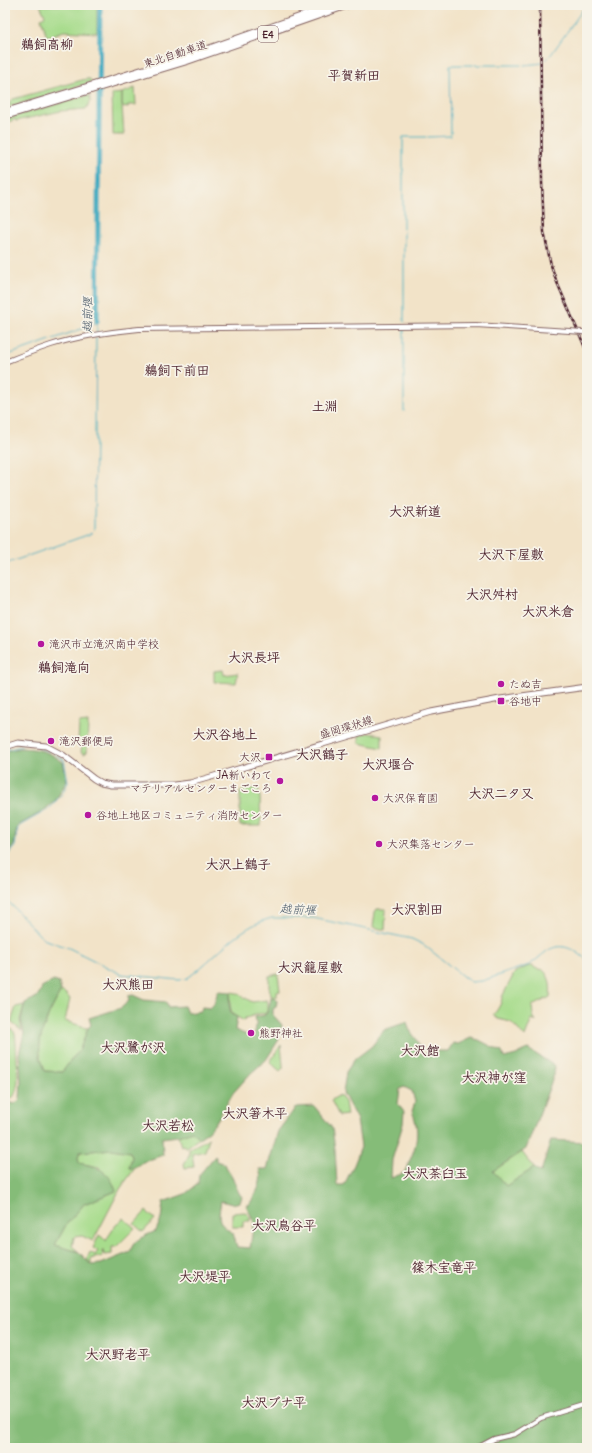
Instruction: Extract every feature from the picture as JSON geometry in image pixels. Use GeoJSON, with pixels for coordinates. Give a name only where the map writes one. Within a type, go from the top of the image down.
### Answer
{"type":"FeatureCollection","features":[{"type":"Feature","properties":{"kind":"highway","name":"東北自動車道"},"geometry":{"type":"LineString","coordinates":[[5,112],[107,84],[180,61],[334,5]]}},
{"type":"Feature","properties":{"kind":"highway","name":"東北自動車道"},"geometry":{"type":"LineString","coordinates":[[188,58],[348,5]]}},
{"type":"Feature","properties":{"kind":"highway","name":"東北自動車道"},"geometry":{"type":"LineString","coordinates":[[5,116],[93,88]]}},
{"type":"Feature","properties":{"kind":"main road","name":"盛岡環状線"},"geometry":{"type":"LineString","coordinates":[[5,747],[18,743],[46,746],[63,755],[100,783],[119,786],[175,785],[190,783],[431,712],[500,699],[587,687]]}},
{"type":"Feature","properties":{"kind":"street"},"geometry":{"type":"LineString","coordinates":[[5,362],[51,345],[96,334],[157,328],[476,325],[585,332]]}},
{"type":"Feature","properties":{"kind":"street"},"geometry":{"type":"LineString","coordinates":[[477,1448],[494,1439],[515,1434],[541,1418],[587,1404]]}},
{"type":"Feature","properties":{"kind":"green space"},"geometry":{"type":"Polygon","coordinates":[[[40,5],[97,5],[97,33],[64,31],[47,37],[41,18],[45,16],[40,5]]]}},
{"type":"Feature","properties":{"kind":"green space"},"geometry":{"type":"Polygon","coordinates":[[[90,79],[92,82],[5,108],[5,102],[7,105],[10,104],[13,99],[90,79]]]}},
{"type":"Feature","properties":{"kind":"green space"},"geometry":{"type":"Polygon","coordinates":[[[135,88],[136,105],[128,105],[128,107],[124,108],[122,105],[124,135],[113,135],[112,94],[122,93],[135,88]]]}},
{"type":"Feature","properties":{"kind":"green space"},"geometry":{"type":"Polygon","coordinates":[[[89,95],[91,100],[86,109],[61,111],[16,121],[15,119],[5,124],[5,119],[89,95]]]}},
{"type":"Feature","properties":{"kind":"green space"},"geometry":{"type":"Polygon","coordinates":[[[223,670],[224,675],[238,673],[236,683],[214,682],[214,671],[223,670]]]}},
{"type":"Feature","properties":{"kind":"green space"},"geometry":{"type":"Polygon","coordinates":[[[88,722],[87,752],[84,754],[81,752],[82,746],[78,744],[79,723],[88,722]]]}},
{"type":"Feature","properties":{"kind":"green space"},"geometry":{"type":"Polygon","coordinates":[[[367,733],[382,735],[382,748],[359,743],[359,735],[367,733]]]}},
{"type":"Feature","properties":{"kind":"green space"},"geometry":{"type":"Polygon","coordinates":[[[21,748],[44,751],[63,762],[67,781],[56,800],[42,812],[17,826],[14,845],[5,857],[5,752],[21,748]]]}},
{"type":"Feature","properties":{"kind":"green space"},"geometry":{"type":"Polygon","coordinates":[[[258,787],[260,797],[261,826],[240,826],[240,792],[258,787]]]}},
{"type":"Feature","properties":{"kind":"green space"},"geometry":{"type":"Polygon","coordinates":[[[377,909],[386,909],[385,930],[373,927],[375,912],[377,909]]]}},
{"type":"Feature","properties":{"kind":"green space"},"geometry":{"type":"Polygon","coordinates":[[[529,966],[539,970],[542,969],[545,972],[550,982],[550,997],[532,1006],[533,1016],[536,1021],[532,1019],[525,1037],[511,1022],[498,1019],[493,1015],[499,1007],[502,997],[515,972],[529,966]]]}},
{"type":"Feature","properties":{"kind":"green space"},"geometry":{"type":"Polygon","coordinates":[[[278,974],[280,991],[277,992],[277,997],[271,996],[269,976],[278,974]]]}},
{"type":"Feature","properties":{"kind":"green space"},"geometry":{"type":"Polygon","coordinates":[[[54,981],[59,983],[61,991],[46,1022],[41,1039],[40,1056],[45,1071],[62,1072],[80,1049],[88,1028],[91,1025],[89,1018],[121,1008],[129,1001],[128,996],[133,995],[144,1000],[166,1002],[168,1007],[184,1006],[187,1013],[201,1011],[202,1007],[210,1008],[214,1004],[218,991],[231,992],[229,1004],[231,1014],[237,1017],[235,1030],[252,1037],[256,1028],[255,1017],[265,1015],[268,1011],[271,998],[275,998],[277,1001],[276,1007],[273,1009],[273,1015],[282,1025],[278,1041],[266,1060],[251,1073],[233,1093],[216,1122],[209,1131],[199,1138],[192,1131],[178,1136],[162,1138],[163,1155],[143,1162],[135,1168],[129,1168],[132,1157],[130,1152],[112,1149],[80,1152],[78,1157],[79,1163],[98,1168],[106,1174],[110,1178],[116,1191],[84,1204],[66,1225],[55,1245],[79,1252],[91,1265],[101,1264],[130,1252],[137,1241],[156,1231],[161,1219],[163,1202],[185,1194],[198,1184],[199,1175],[215,1156],[216,1161],[225,1164],[242,1197],[240,1202],[232,1204],[221,1201],[219,1216],[221,1223],[233,1233],[237,1247],[250,1248],[254,1222],[246,1205],[249,1205],[260,1183],[261,1178],[259,1169],[267,1169],[278,1131],[296,1107],[314,1106],[332,1128],[337,1185],[344,1185],[361,1147],[357,1120],[343,1093],[346,1072],[355,1059],[372,1046],[384,1030],[407,1022],[409,1029],[416,1039],[423,1055],[430,1051],[448,1051],[453,1043],[458,1044],[471,1038],[479,1040],[502,1052],[504,1058],[516,1055],[528,1049],[555,1066],[554,1075],[526,1149],[493,1171],[506,1186],[534,1168],[541,1172],[551,1140],[587,1142],[587,1448],[5,1448],[5,1100],[14,1104],[20,1100],[21,1081],[19,1054],[24,1033],[21,1020],[25,1003],[37,997],[43,986],[54,981]],[[404,1087],[400,1089],[398,1104],[404,1112],[403,1124],[392,1160],[391,1178],[404,1173],[416,1142],[417,1128],[412,1111],[415,1102],[412,1091],[404,1087]]]}},
{"type":"Feature","properties":{"kind":"green space"},"geometry":{"type":"Polygon","coordinates":[[[61,991],[70,999],[65,1021],[88,1028],[80,1049],[62,1072],[45,1071],[40,1056],[41,1039],[46,1022],[61,991]]]}},
{"type":"Feature","properties":{"kind":"green space"},"geometry":{"type":"Polygon","coordinates":[[[231,992],[237,993],[252,1002],[267,1000],[268,1006],[265,1014],[258,1014],[245,1018],[244,1021],[232,1014],[230,1005],[231,992]]]}},
{"type":"Feature","properties":{"kind":"green space"},"geometry":{"type":"Polygon","coordinates":[[[24,1005],[20,1020],[22,1031],[11,1022],[16,1007],[24,1005]]]}},
{"type":"Feature","properties":{"kind":"green space"},"geometry":{"type":"Polygon","coordinates":[[[5,1026],[13,1030],[15,1033],[18,1081],[12,1098],[5,1093],[5,1026]]]}},
{"type":"Feature","properties":{"kind":"green space"},"geometry":{"type":"Polygon","coordinates":[[[281,1045],[283,1068],[280,1071],[270,1062],[281,1045]]]}},
{"type":"Feature","properties":{"kind":"green space"},"geometry":{"type":"Polygon","coordinates":[[[340,1095],[345,1102],[347,1115],[339,1116],[331,1100],[340,1095]]]}},
{"type":"Feature","properties":{"kind":"green space"},"geometry":{"type":"Polygon","coordinates":[[[192,1131],[199,1138],[186,1148],[185,1145],[181,1146],[178,1136],[192,1131]]]}},
{"type":"Feature","properties":{"kind":"green space"},"geometry":{"type":"Polygon","coordinates":[[[209,1138],[205,1151],[192,1154],[194,1167],[185,1168],[184,1164],[189,1155],[189,1149],[209,1138]]]}},
{"type":"Feature","properties":{"kind":"green space"},"geometry":{"type":"Polygon","coordinates":[[[112,1149],[130,1152],[132,1157],[129,1168],[135,1168],[120,1189],[93,1241],[82,1236],[74,1237],[72,1246],[79,1252],[55,1245],[66,1225],[84,1204],[116,1191],[99,1167],[78,1163],[80,1152],[112,1149]]]}},
{"type":"Feature","properties":{"kind":"green space"},"geometry":{"type":"Polygon","coordinates":[[[522,1152],[534,1168],[506,1186],[493,1171],[522,1152]]]}},
{"type":"Feature","properties":{"kind":"green space"},"geometry":{"type":"Polygon","coordinates":[[[146,1211],[155,1219],[143,1232],[134,1224],[146,1211]]]}},
{"type":"Feature","properties":{"kind":"green space"},"geometry":{"type":"Polygon","coordinates":[[[245,1212],[250,1217],[250,1221],[243,1221],[243,1227],[232,1227],[232,1213],[245,1212]]]}},
{"type":"Feature","properties":{"kind":"green space"},"geometry":{"type":"Polygon","coordinates":[[[123,1218],[135,1228],[116,1247],[112,1247],[112,1254],[105,1255],[104,1250],[102,1251],[103,1256],[91,1259],[91,1265],[87,1259],[90,1252],[95,1255],[98,1251],[93,1248],[99,1235],[107,1241],[106,1240],[116,1225],[123,1218]]]}},
{"type":"Feature","properties":{"kind":"waterway","name":"越前堰"},"geometry":{"type":"LineString","coordinates":[[97,321],[100,5]]}},
{"type":"Feature","properties":{"kind":"waterway"},"geometry":{"type":"LineString","coordinates":[[524,65],[543,63],[550,56],[586,5]]}},
{"type":"Feature","properties":{"kind":"waterway"},"geometry":{"type":"LineString","coordinates":[[451,134],[450,65],[473,65]]}},
{"type":"Feature","properties":{"kind":"waterway"},"geometry":{"type":"LineString","coordinates":[[475,65],[521,65]]}},
{"type":"Feature","properties":{"kind":"waterway"},"geometry":{"type":"LineString","coordinates":[[428,137],[451,136]]}},
{"type":"Feature","properties":{"kind":"waterway"},"geometry":{"type":"LineString","coordinates":[[403,229],[403,137],[426,137]]}},
{"type":"Feature","properties":{"kind":"waterway"},"geometry":{"type":"LineString","coordinates":[[404,232],[404,322]]}},
{"type":"Feature","properties":{"kind":"waterway","name":"越前堰"},"geometry":{"type":"LineString","coordinates":[[97,321],[97,333]]}},
{"type":"Feature","properties":{"kind":"waterway"},"geometry":{"type":"LineString","coordinates":[[5,356],[90,326],[96,322]]}},
{"type":"Feature","properties":{"kind":"waterway"},"geometry":{"type":"LineString","coordinates":[[404,329],[404,411]]}},
{"type":"Feature","properties":{"kind":"waterway","name":"越前堰"},"geometry":{"type":"LineString","coordinates":[[5,564],[90,534],[94,530],[96,337]]}},
{"type":"Feature","properties":{"kind":"waterway","name":"越前堰"},"geometry":{"type":"LineString","coordinates":[[5,750],[22,746]]}},
{"type":"Feature","properties":{"kind":"waterway","name":"越前堰"},"geometry":{"type":"LineString","coordinates":[[37,747],[49,751]]}},
{"type":"Feature","properties":{"kind":"waterway","name":"越前堰"},"geometry":{"type":"LineString","coordinates":[[5,880],[6,859],[15,846],[18,827],[49,809],[62,794],[68,782],[64,760],[54,753]]}},
{"type":"Feature","properties":{"kind":"waterway","name":"越前堰"},"geometry":{"type":"LineString","coordinates":[[5,894],[7,900],[43,939],[69,948],[121,974],[179,980],[186,979],[237,936],[259,922],[272,918],[313,918],[412,939],[424,945],[471,982],[482,981],[529,965],[547,951],[558,947],[573,950],[587,960]]}},
{"type":"Feature","properties":{"kind":"railway"},"geometry":{"type":"LineString","coordinates":[[540,5],[544,232],[551,265],[556,280],[587,352]]}},
{"type":"Feature","properties":{"kind":"place","name":"滝沢市立滝沢南中学校"},"geometry":{"type":"Point","coordinates":[41,644]}},
{"type":"Feature","properties":{"kind":"place","name":"たぬ吉"},"geometry":{"type":"Point","coordinates":[501,684]}},
{"type":"Feature","properties":{"kind":"place","name":"谷地中"},"geometry":{"type":"Point","coordinates":[501,701]}},
{"type":"Feature","properties":{"kind":"place","name":"滝沢郵便局"},"geometry":{"type":"Point","coordinates":[51,741]}},
{"type":"Feature","properties":{"kind":"place","name":"大沢"},"geometry":{"type":"Point","coordinates":[269,757]}},
{"type":"Feature","properties":{"kind":"place","name":"JA新いわて マテリアルセンターまごころ"},"geometry":{"type":"Point","coordinates":[280,781]}},
{"type":"Feature","properties":{"kind":"place","name":"大沢保育園"},"geometry":{"type":"Point","coordinates":[375,798]}},
{"type":"Feature","properties":{"kind":"place","name":"谷地上地区コミュニティ消防センター"},"geometry":{"type":"Point","coordinates":[88,815]}},
{"type":"Feature","properties":{"kind":"place","name":"大沢集落センター"},"geometry":{"type":"Point","coordinates":[379,844]}},
{"type":"Feature","properties":{"kind":"place","name":"熊野神社"},"geometry":{"type":"Point","coordinates":[251,1033]}},
{"type":"Feature","properties":{"kind":"district","name":"鵜飼高柳"},"geometry":{"type":"Point","coordinates":[47,44]}},
{"type":"Feature","properties":{"kind":"district","name":"平賀新田"},"geometry":{"type":"Point","coordinates":[354,75]}},
{"type":"Feature","properties":{"kind":"district","name":"鵜飼下前田"},"geometry":{"type":"Point","coordinates":[177,370]}},
{"type":"Feature","properties":{"kind":"district","name":"土淵"},"geometry":{"type":"Point","coordinates":[325,406]}},
{"type":"Feature","properties":{"kind":"district","name":"大沢新道"},"geometry":{"type":"Point","coordinates":[415,511]}},
{"type":"Feature","properties":{"kind":"district","name":"大沢下屋敷"},"geometry":{"type":"Point","coordinates":[511,554]}},
{"type":"Feature","properties":{"kind":"district","name":"大沢舛村"},"geometry":{"type":"Point","coordinates":[492,594]}},
{"type":"Feature","properties":{"kind":"district","name":"大沢米倉"},"geometry":{"type":"Point","coordinates":[548,611]}},
{"type":"Feature","properties":{"kind":"district","name":"大沢長坪"},"geometry":{"type":"Point","coordinates":[254,657]}},
{"type":"Feature","properties":{"kind":"district","name":"鵜飼滝向"},"geometry":{"type":"Point","coordinates":[64,667]}},
{"type":"Feature","properties":{"kind":"district","name":"大沢谷地上"},"geometry":{"type":"Point","coordinates":[225,734]}},
{"type":"Feature","properties":{"kind":"district","name":"大沢鶴子"},"geometry":{"type":"Point","coordinates":[322,754]}},
{"type":"Feature","properties":{"kind":"district","name":"大沢堰合"},"geometry":{"type":"Point","coordinates":[388,764]}},
{"type":"Feature","properties":{"kind":"district","name":"大沢二タ又"},"geometry":{"type":"Point","coordinates":[501,793]}},
{"type":"Feature","properties":{"kind":"district","name":"大沢上鶴子"},"geometry":{"type":"Point","coordinates":[238,864]}},
{"type":"Feature","properties":{"kind":"district","name":"大沢割田"},"geometry":{"type":"Point","coordinates":[417,909]}},
{"type":"Feature","properties":{"kind":"district","name":"大沢籠屋敷"},"geometry":{"type":"Point","coordinates":[310,967]}},
{"type":"Feature","properties":{"kind":"district","name":"大沢熊田"},"geometry":{"type":"Point","coordinates":[128,984]}},
{"type":"Feature","properties":{"kind":"district","name":"大沢鷺が沢"},"geometry":{"type":"Point","coordinates":[133,1047]}},
{"type":"Feature","properties":{"kind":"district","name":"大沢館"},"geometry":{"type":"Point","coordinates":[420,1050]}},
{"type":"Feature","properties":{"kind":"district","name":"大沢神が窪"},"geometry":{"type":"Point","coordinates":[494,1077]}},
{"type":"Feature","properties":{"kind":"district","name":"大沢箸木平"},"geometry":{"type":"Point","coordinates":[255,1113]}},
{"type":"Feature","properties":{"kind":"district","name":"大沢若松"},"geometry":{"type":"Point","coordinates":[168,1125]}},
{"type":"Feature","properties":{"kind":"district","name":"大沢茶臼玉"},"geometry":{"type":"Point","coordinates":[435,1173]}},
{"type":"Feature","properties":{"kind":"district","name":"大沢鳥谷平"},"geometry":{"type":"Point","coordinates":[284,1225]}},
{"type":"Feature","properties":{"kind":"district","name":"篠木宝竜平"},"geometry":{"type":"Point","coordinates":[444,1267]}},
{"type":"Feature","properties":{"kind":"district","name":"大沢堤平"},"geometry":{"type":"Point","coordinates":[205,1276]}},
{"type":"Feature","properties":{"kind":"district","name":"大沢野老平"},"geometry":{"type":"Point","coordinates":[118,1354]}},
{"type":"Feature","properties":{"kind":"district","name":"大沢ブナ平"},"geometry":{"type":"Point","coordinates":[274,1402]}}]}
